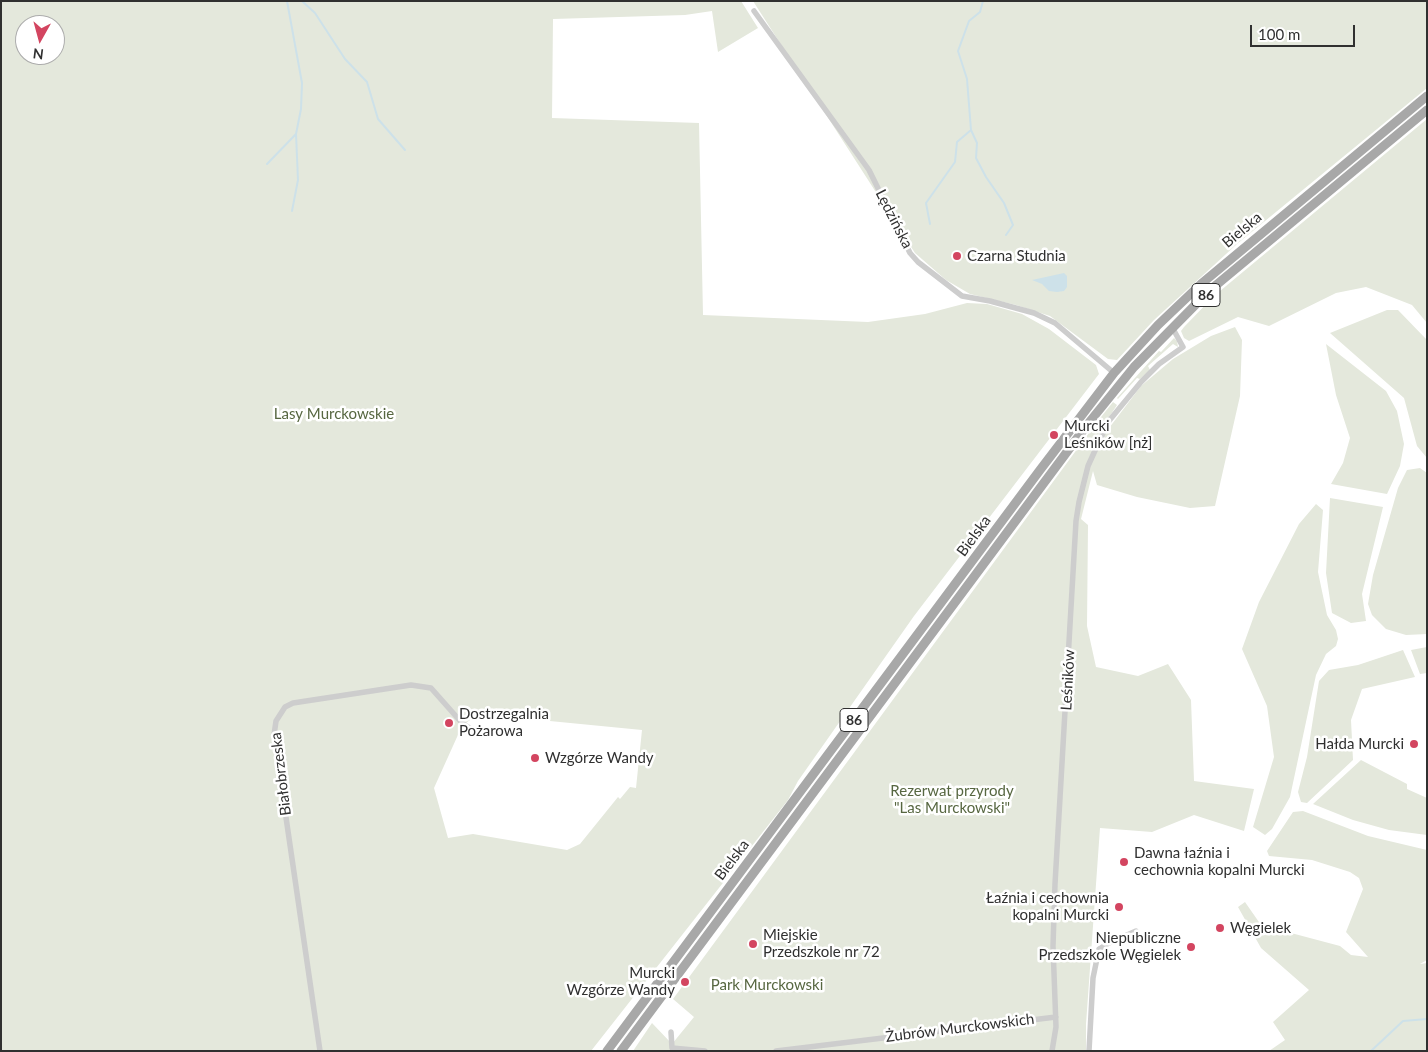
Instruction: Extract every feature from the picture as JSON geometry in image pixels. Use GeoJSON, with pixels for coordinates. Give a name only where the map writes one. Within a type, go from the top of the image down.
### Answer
{"type":"FeatureCollection","features":[{"type":"Feature","properties":{"kind":"main road","name":"Bielska"},"geometry":{"type":"LineString","coordinates":[[607,1051],[1050,455],[1114,373],[1158,325],[1201,284],[1427,96]]}},
{"type":"Feature","properties":{"kind":"main road","name":"Bielska"},"geometry":{"type":"LineString","coordinates":[[621,1051],[1087,425],[1134,367],[1172,327],[1251,255],[1427,110]]}},
{"type":"Feature","properties":{"kind":"street","name":"Lędzińska"},"geometry":{"type":"LineString","coordinates":[[754,11],[869,170],[910,253],[918,262],[962,296],[1034,313],[1055,323],[1114,373]]}},
{"type":"Feature","properties":{"kind":"street","name":"Leśników"},"geometry":{"type":"LineString","coordinates":[[1052,1051],[1056,1017],[1054,946],[1056,884],[1076,521],[1079,502],[1088,466],[1108,422],[1141,382],[1159,364],[1183,347],[1172,327]]}},
{"type":"Feature","properties":{"kind":"street","name":"Białobrzeska"},"geometry":{"type":"LineString","coordinates":[[320,1051],[274,735],[276,722],[285,707],[293,703],[411,685],[431,688],[462,723],[474,731]]}},
{"type":"Feature","properties":{"kind":"street"},"geometry":{"type":"LineString","coordinates":[[1089,1051],[1093,978],[1099,949],[1136,930]]}},
{"type":"Feature","properties":{"kind":"street","name":"Żubrów Murckowskich"},"geometry":{"type":"LineString","coordinates":[[776,1051],[1056,1017]]}},
{"type":"Feature","properties":{"kind":"street"},"geometry":{"type":"LineString","coordinates":[[671,1032],[672,1048],[705,1051]]}},
{"type":"Feature","properties":{"kind":"green space","name":"Lasy Murckowskie"},"geometry":{"type":"Polygon","coordinates":[[[1,1],[741,1],[758,28],[718,52],[712,11],[685,15],[553,19],[552,118],[699,123],[703,315],[868,322],[925,314],[967,303],[987,304],[1022,314],[1049,329],[1096,365],[1099,374],[914,616],[798,781],[788,800],[591,1051],[1,1051],[1,1]],[[478,714],[462,726],[434,788],[448,838],[473,834],[567,850],[580,844],[618,797],[620,799],[630,787],[636,788],[642,730],[478,714]]]}},
{"type":"Feature","properties":{"kind":"green space"},"geometry":{"type":"Polygon","coordinates":[[[753,1],[1427,1],[1427,88],[1237,244],[1154,320],[1117,360],[1108,359],[1050,316],[1016,305],[970,294],[946,280],[915,253],[753,1]]]}},
{"type":"Feature","properties":{"kind":"green space"},"geometry":{"type":"Polygon","coordinates":[[[1427,119],[1427,323],[1412,305],[1366,287],[1336,293],[1269,326],[1238,317],[1189,341],[1184,338],[1181,331],[1214,296],[1427,119]]]}},
{"type":"Feature","properties":{"kind":"green space"},"geometry":{"type":"Polygon","coordinates":[[[1387,310],[1398,310],[1427,340],[1427,458],[1417,446],[1404,398],[1330,333],[1387,310]]]}},
{"type":"Feature","properties":{"kind":"green space"},"geometry":{"type":"Polygon","coordinates":[[[1235,327],[1242,340],[1240,396],[1215,506],[1190,508],[1137,497],[1097,485],[1093,471],[1081,519],[1088,525],[1087,626],[1096,667],[1138,676],[1168,664],[1191,700],[1194,781],[1254,789],[1244,831],[1194,815],[1152,832],[1100,828],[1086,1024],[1086,1051],[633,1051],[652,1023],[672,1044],[694,1017],[673,999],[1113,402],[1117,405],[1102,428],[1106,432],[1141,386],[1173,359],[1211,336],[1235,327]]]}},
{"type":"Feature","properties":{"kind":"green space"},"geometry":{"type":"Polygon","coordinates":[[[1174,338],[1177,341],[1178,347],[1173,344],[1148,366],[1150,370],[1140,379],[1137,378],[1118,399],[1159,351],[1161,352],[1174,338]]]}},
{"type":"Feature","properties":{"kind":"green space"},"geometry":{"type":"Polygon","coordinates":[[[1326,344],[1386,391],[1397,411],[1404,444],[1400,466],[1387,494],[1331,484],[1343,463],[1350,438],[1336,395],[1326,344]]]}},
{"type":"Feature","properties":{"kind":"green space"},"geometry":{"type":"Polygon","coordinates":[[[1420,468],[1427,473],[1427,634],[1406,635],[1386,629],[1372,615],[1368,604],[1373,575],[1398,488],[1407,470],[1420,468]]]}},
{"type":"Feature","properties":{"kind":"green space"},"geometry":{"type":"Polygon","coordinates":[[[1330,498],[1383,507],[1362,594],[1366,621],[1351,623],[1332,613],[1326,573],[1330,498]]]}},
{"type":"Feature","properties":{"kind":"green space"},"geometry":{"type":"Polygon","coordinates":[[[1316,504],[1323,510],[1318,572],[1327,615],[1336,630],[1338,639],[1336,646],[1326,654],[1316,675],[1290,797],[1272,829],[1265,835],[1253,827],[1274,757],[1267,706],[1242,649],[1259,602],[1299,524],[1316,504]]]}},
{"type":"Feature","properties":{"kind":"green space"},"geometry":{"type":"Polygon","coordinates":[[[1427,647],[1427,673],[1420,674],[1411,650],[1427,647]]]}},
{"type":"Feature","properties":{"kind":"green space"},"geometry":{"type":"Polygon","coordinates":[[[1403,650],[1415,677],[1362,689],[1351,720],[1353,760],[1307,803],[1301,802],[1298,792],[1307,757],[1319,681],[1329,670],[1358,665],[1403,650]]]}},
{"type":"Feature","properties":{"kind":"green space"},"geometry":{"type":"Polygon","coordinates":[[[1361,760],[1407,784],[1407,789],[1427,798],[1427,835],[1389,830],[1353,820],[1313,804],[1361,760]]]}},
{"type":"Feature","properties":{"kind":"green space"},"geometry":{"type":"Polygon","coordinates":[[[1303,811],[1368,836],[1427,850],[1427,960],[1420,964],[1427,963],[1427,1051],[1269,1051],[1285,1040],[1273,1022],[1309,990],[1261,948],[1238,907],[1245,902],[1261,925],[1340,946],[1351,955],[1368,957],[1346,932],[1363,889],[1359,878],[1350,872],[1312,860],[1269,856],[1267,851],[1293,812],[1303,811]]]}},
{"type":"Feature","properties":{"kind":"shaded area"},"geometry":{"type":"Polygon","coordinates":[[[1064,273],[1067,276],[1067,287],[1064,291],[1049,291],[1042,284],[1032,280],[1064,273]]]}},
{"type":"Feature","properties":{"kind":"waterway"},"geometry":{"type":"LineString","coordinates":[[267,164],[296,134],[301,109],[302,83],[287,1]]}},
{"type":"Feature","properties":{"kind":"waterway"},"geometry":{"type":"LineString","coordinates":[[302,1],[315,13],[345,59],[367,82],[378,119],[405,150]]}},
{"type":"Feature","properties":{"kind":"waterway"},"geometry":{"type":"LineString","coordinates":[[983,1],[980,12],[969,21],[958,51],[967,79],[971,130],[977,143],[976,158],[986,177],[1004,203],[1013,225],[1006,235]]}},
{"type":"Feature","properties":{"kind":"waterway"},"geometry":{"type":"LineString","coordinates":[[930,224],[926,203],[955,162],[957,142],[971,130]]}},
{"type":"Feature","properties":{"kind":"waterway"},"geometry":{"type":"LineString","coordinates":[[292,211],[298,180],[296,134]]}},
{"type":"Feature","properties":{"kind":"waterway"},"geometry":{"type":"LineString","coordinates":[[1371,1051],[1403,1021],[1427,1019]]}},
{"type":"Feature","properties":{"kind":"place","name":"Czarna Studnia"},"geometry":{"type":"Point","coordinates":[957,256]}},
{"type":"Feature","properties":{"kind":"place","name":"Murcki Leśników [nż]"},"geometry":{"type":"Point","coordinates":[1054,435]}},
{"type":"Feature","properties":{"kind":"place","name":"Dostrzegalnia Pożarowa"},"geometry":{"type":"Point","coordinates":[449,723]}},
{"type":"Feature","properties":{"kind":"place","name":"Hałda Murcki"},"geometry":{"type":"Point","coordinates":[1414,744]}},
{"type":"Feature","properties":{"kind":"place","name":"Wzgórze Wandy"},"geometry":{"type":"Point","coordinates":[535,758]}},
{"type":"Feature","properties":{"kind":"place","name":"Dawna łaźnia i cechownia kopalni Murcki"},"geometry":{"type":"Point","coordinates":[1124,862]}},
{"type":"Feature","properties":{"kind":"place","name":"Łaźnia i cechownia kopalni Murcki"},"geometry":{"type":"Point","coordinates":[1119,907]}},
{"type":"Feature","properties":{"kind":"place","name":"Węgielek"},"geometry":{"type":"Point","coordinates":[1220,928]}},
{"type":"Feature","properties":{"kind":"place","name":"Miejskie Przedszkole nr 72"},"geometry":{"type":"Point","coordinates":[753,944]}},
{"type":"Feature","properties":{"kind":"place","name":"Niepubliczne Przedszkole Węgielek"},"geometry":{"type":"Point","coordinates":[1191,947]}},
{"type":"Feature","properties":{"kind":"place","name":"Murcki Wzgórze Wandy"},"geometry":{"type":"Point","coordinates":[685,982]}},
{"type":"Feature","properties":{"kind":"park label","name":"Rezerwat przyrody \"Las Murckowski\""},"geometry":{"type":"Point","coordinates":[952,800]}},
{"type":"Feature","properties":{"kind":"park label","name":"Park Murckowski"},"geometry":{"type":"Point","coordinates":[767,985]}}]}
